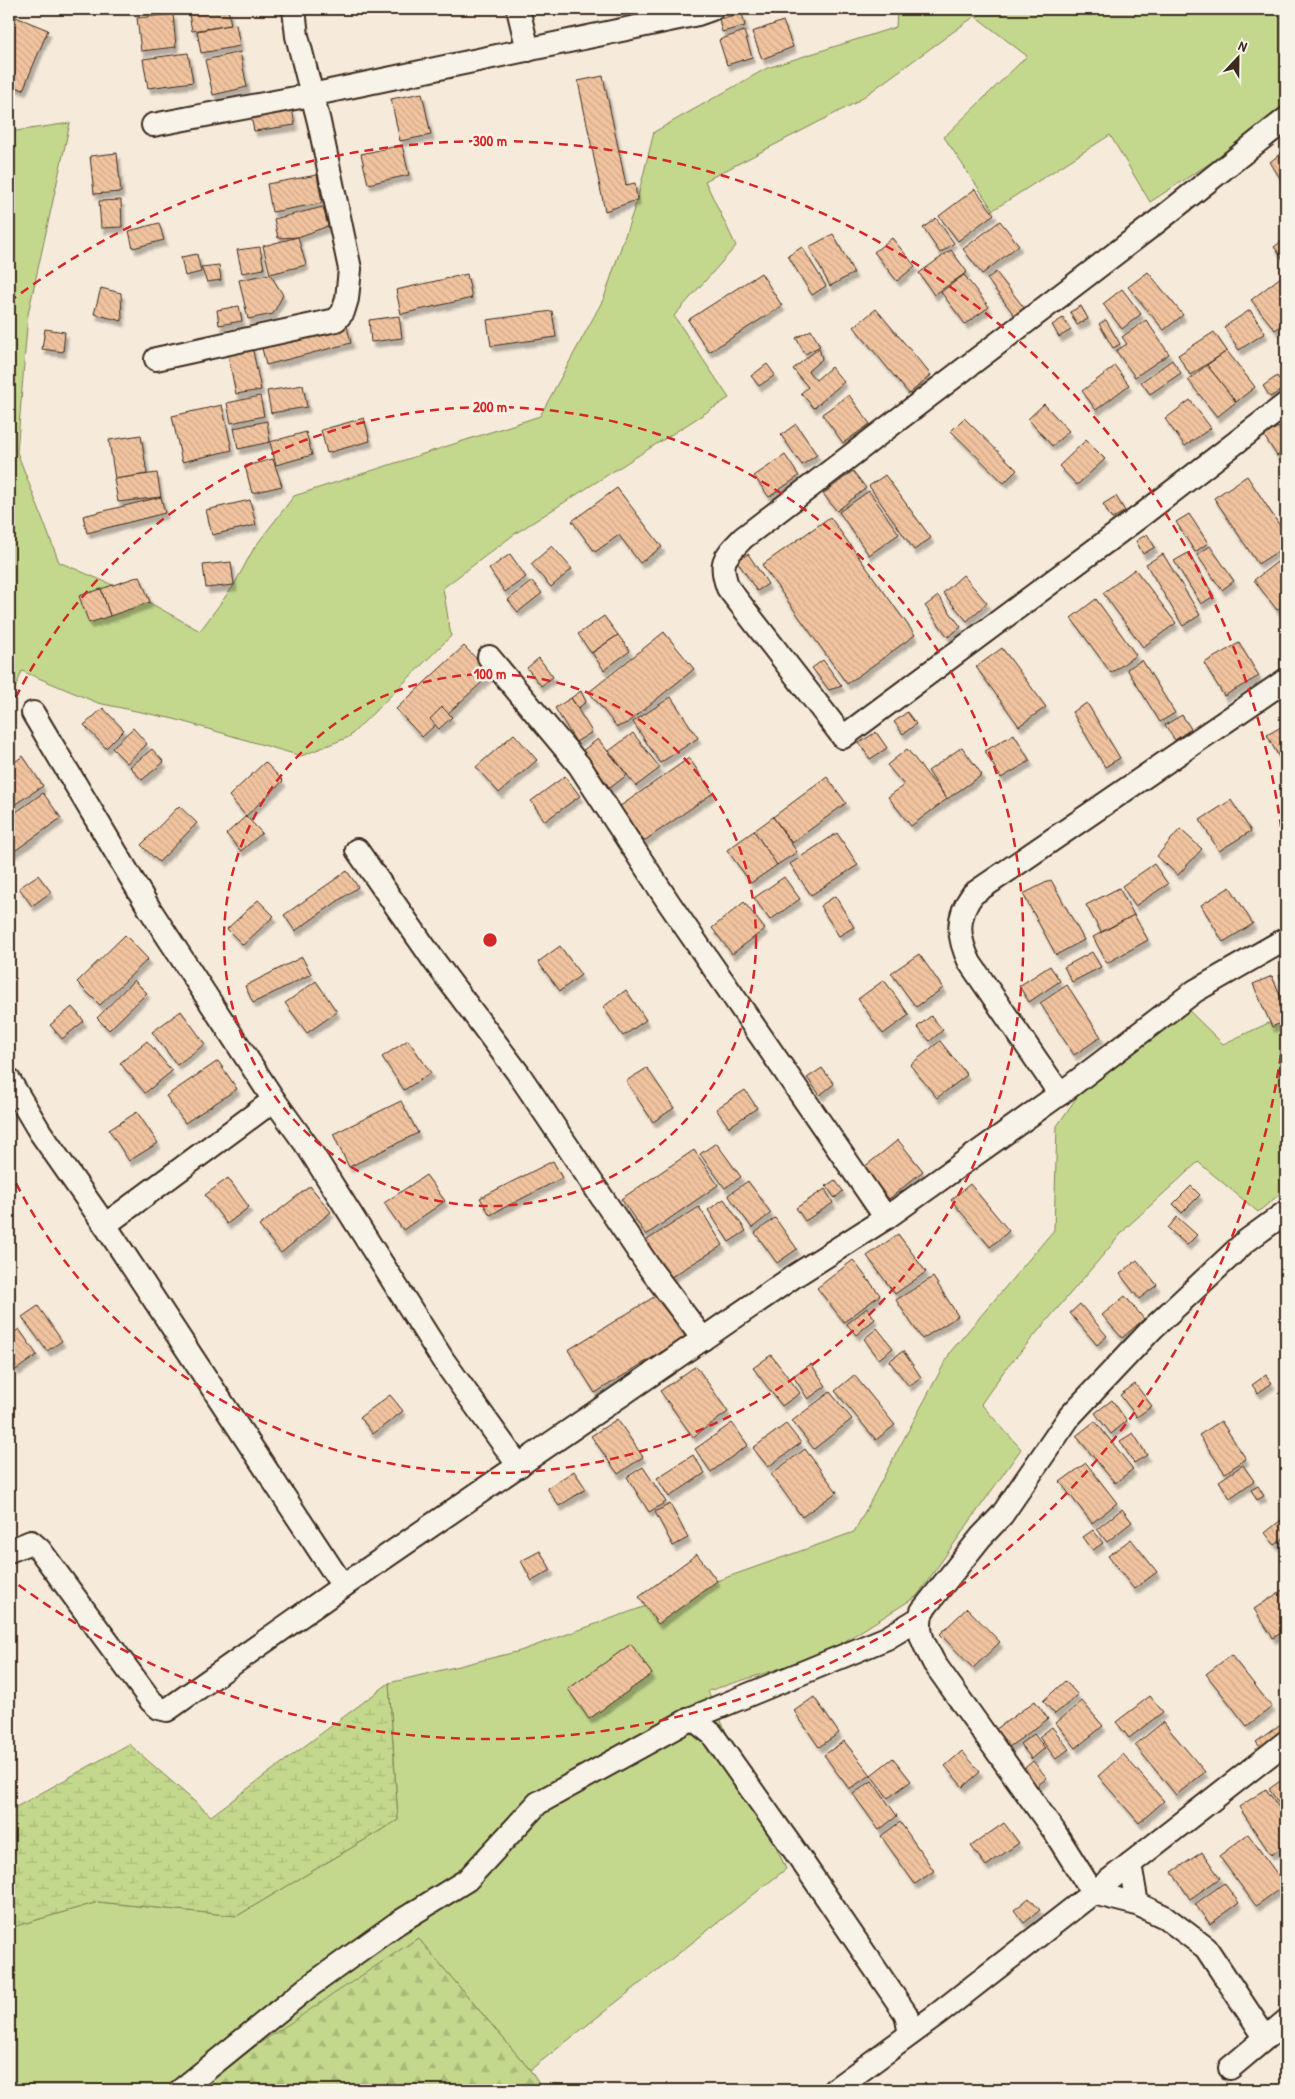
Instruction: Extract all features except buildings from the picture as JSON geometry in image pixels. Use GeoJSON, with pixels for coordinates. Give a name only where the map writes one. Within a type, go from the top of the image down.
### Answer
{"type":"FeatureCollection","features":[{"type":"Feature","properties":{"kind":"street"},"geometry":{"type":"LineString","coordinates":[[156,358],[336,320],[343,312],[347,299],[350,269],[319,122],[321,94],[296,36],[294,9]]}},
{"type":"Feature","properties":{"kind":"street"},"geometry":{"type":"LineString","coordinates":[[518,9],[528,50]]}},
{"type":"Feature","properties":{"kind":"street"},"geometry":{"type":"LineString","coordinates":[[154,125],[321,94],[712,9]]}},
{"type":"Feature","properties":{"kind":"street"},"geometry":{"type":"LineString","coordinates":[[1286,119],[1158,221],[743,538],[725,557],[722,572],[728,588],[842,737],[1142,515],[1286,404]]}},
{"type":"Feature","properties":{"kind":"street"},"geometry":{"type":"LineString","coordinates":[[489,657],[578,764],[669,903],[886,1218]]}},
{"type":"Feature","properties":{"kind":"street"},"geometry":{"type":"LineString","coordinates":[[1060,1094],[970,963],[961,943],[960,923],[965,905],[973,894],[1286,680]]}},
{"type":"Feature","properties":{"kind":"street"},"geometry":{"type":"LineString","coordinates":[[34,713],[149,908],[274,1100],[310,1150],[443,1360],[519,1466]]}},
{"type":"Feature","properties":{"kind":"street"},"geometry":{"type":"LineString","coordinates":[[357,850],[435,962],[518,1073],[651,1270],[703,1339]]}},
{"type":"Feature","properties":{"kind":"street"},"geometry":{"type":"LineString","coordinates":[[9,1552],[31,1542],[40,1550],[151,1701],[159,1708],[168,1710],[343,1586],[793,1277],[886,1218],[1060,1094],[1195,992],[1286,939]]}},
{"type":"Feature","properties":{"kind":"street"},"geometry":{"type":"LineString","coordinates":[[9,1080],[40,1132],[105,1224],[343,1586]]}},
{"type":"Feature","properties":{"kind":"street"},"geometry":{"type":"LineString","coordinates":[[105,1224],[274,1100]]}},
{"type":"Feature","properties":{"kind":"street"},"geometry":{"type":"LineString","coordinates":[[1265,2037],[1206,1948],[1165,1916],[1137,1904],[1093,1892],[1054,1831],[934,1663],[920,1636],[920,1618],[922,1611],[981,1537],[1002,1515],[1070,1416],[1152,1329],[1245,1242],[1286,1212]]}},
{"type":"Feature","properties":{"kind":"street"},"geometry":{"type":"LineString","coordinates":[[181,2090],[307,1988],[396,1924],[467,1880],[538,1803],[702,1714],[887,1638],[920,1618]]}},
{"type":"Feature","properties":{"kind":"street"},"geometry":{"type":"LineString","coordinates":[[702,1714],[712,1734],[805,1865],[908,2024]]}},
{"type":"Feature","properties":{"kind":"street"},"geometry":{"type":"LineString","coordinates":[[834,2090],[908,2024],[938,2014],[1286,1742]]}},
{"type":"Feature","properties":{"kind":"street"},"geometry":{"type":"LineString","coordinates":[[1130,1864],[1137,1904]]}},
{"type":"Feature","properties":{"kind":"street"},"geometry":{"type":"LineString","coordinates":[[1230,2068],[1286,2021]]}},
{"type":"Feature","properties":{"kind":"green space"},"geometry":{"type":"Polygon","coordinates":[[[897,9],[1286,9],[1286,114],[1150,202],[1110,135],[993,210],[944,137],[1027,56],[975,16],[855,103],[705,181],[736,246],[674,316],[729,398],[516,533],[443,588],[451,636],[349,737],[301,756],[174,719],[98,703],[22,671],[9,704],[9,132],[70,123],[28,314],[17,452],[59,562],[136,595],[200,631],[234,585],[254,548],[294,496],[540,416],[604,298],[637,200],[654,132],[767,68],[896,27],[897,9]]]}},
{"type":"Feature","properties":{"kind":"green space"},"geometry":{"type":"Polygon","coordinates":[[[1173,995],[1223,1044],[1286,1015],[1286,1189],[1258,1212],[1198,1162],[1127,1227],[1004,1371],[981,1404],[1021,1449],[917,1596],[823,1655],[708,1691],[786,1869],[530,2070],[418,1938],[197,2090],[9,2090],[9,1928],[98,1902],[237,1916],[398,1820],[389,1683],[520,1651],[854,1532],[951,1351],[1054,1230],[1057,1126],[1111,1047],[1173,995]]]}},
{"type":"Feature","properties":{"kind":"green space"},"geometry":{"type":"Polygon","coordinates":[[[389,1683],[398,1820],[237,1916],[98,1902],[9,1928],[9,1811],[129,1744],[211,1816],[389,1683]]]}},
{"type":"Feature","properties":{"kind":"green space"},"geometry":{"type":"Polygon","coordinates":[[[418,1938],[530,2070],[543,2090],[197,2090],[221,2069],[418,1938]]]}}]}
